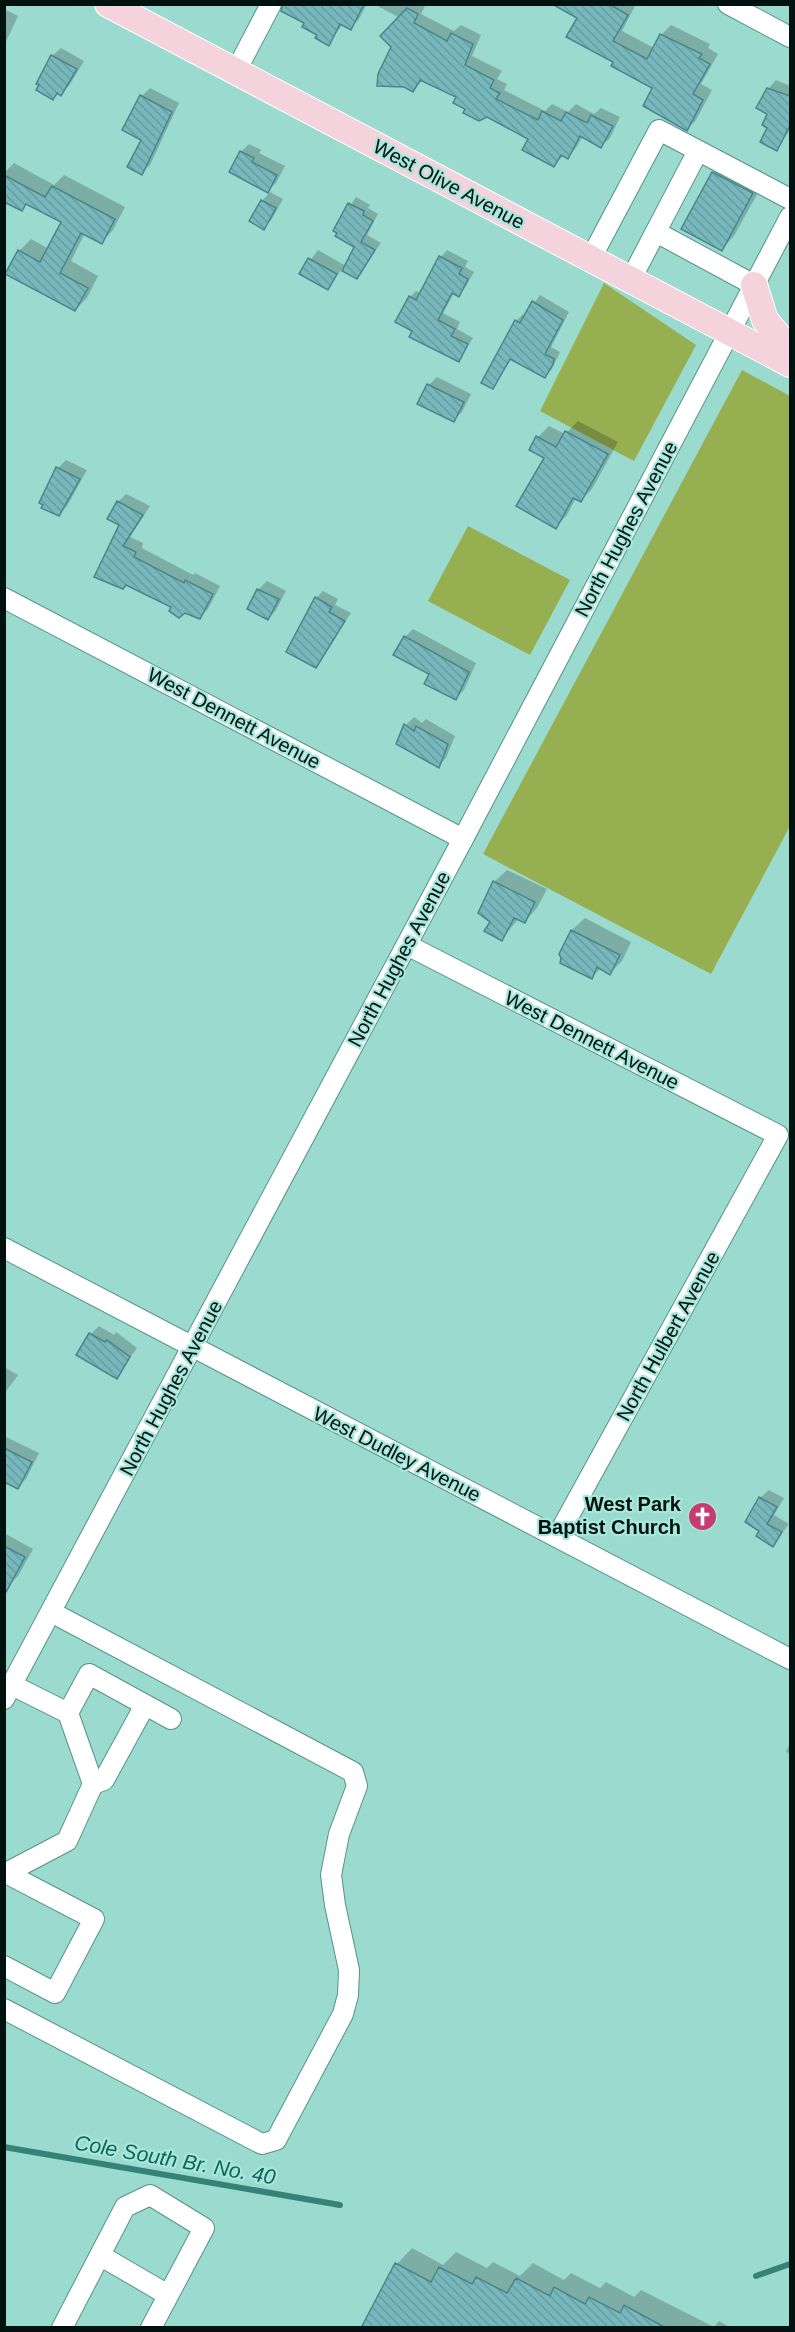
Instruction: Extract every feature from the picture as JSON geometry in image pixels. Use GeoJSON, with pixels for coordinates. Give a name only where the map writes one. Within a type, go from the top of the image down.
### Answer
{"type":"FeatureCollection","features":[{"type":"Feature","properties":{"kind":"main road","name":"West Olive Avenue"},"geometry":{"type":"LineString","coordinates":[[108,4],[790,364]]}},
{"type":"Feature","properties":{"kind":"main road"},"geometry":{"type":"LineString","coordinates":[[754,285],[765,320],[790,350]]}},
{"type":"Feature","properties":{"kind":"street"},"geometry":{"type":"LineString","coordinates":[[235,73],[271,4]]}},
{"type":"Feature","properties":{"kind":"street"},"geometry":{"type":"LineString","coordinates":[[728,4],[790,37]]}},
{"type":"Feature","properties":{"kind":"street"},"geometry":{"type":"LineString","coordinates":[[591,258],[659,130],[790,199]]}},
{"type":"Feature","properties":{"kind":"street"},"geometry":{"type":"LineString","coordinates":[[631,279],[698,150]]}},
{"type":"Feature","properties":{"kind":"street","name":"North Hughes Avenue"},"geometry":{"type":"LineString","coordinates":[[8,1692],[407,945],[790,217]]}},
{"type":"Feature","properties":{"kind":"street"},"geometry":{"type":"LineString","coordinates":[[656,232],[754,285]]}},
{"type":"Feature","properties":{"kind":"street","name":"West Dennett Avenue"},"geometry":{"type":"LineString","coordinates":[[4,598],[463,839]]}},
{"type":"Feature","properties":{"kind":"street","name":"West Dennett Avenue"},"geometry":{"type":"LineString","coordinates":[[407,945],[778,1135]]}},
{"type":"Feature","properties":{"kind":"street","name":"North Hulbert Avenue"},"geometry":{"type":"LineString","coordinates":[[557,1537],[778,1135]]}},
{"type":"Feature","properties":{"kind":"street","name":"West Dudley Avenue"},"geometry":{"type":"LineString","coordinates":[[4,1248],[790,1659]]}},
{"type":"Feature","properties":{"kind":"street"},"geometry":{"type":"LineString","coordinates":[[4,2009],[262,2144],[276,2140],[289,2120],[343,2014],[348,1995],[349,1970],[335,1905],[332,1875],[339,1834],[357,1786],[353,1772],[51,1612]]}},
{"type":"Feature","properties":{"kind":"street"},"geometry":{"type":"LineString","coordinates":[[5,1873],[67,1840],[93,1784],[68,1713],[89,1674],[171,1719]]}},
{"type":"Feature","properties":{"kind":"street"},"geometry":{"type":"LineString","coordinates":[[8,1692],[68,1713]]}},
{"type":"Feature","properties":{"kind":"street"},"geometry":{"type":"LineString","coordinates":[[93,1784],[104,1780],[145,1705]]}},
{"type":"Feature","properties":{"kind":"street"},"geometry":{"type":"LineString","coordinates":[[4,1966],[55,1993],[94,1919],[5,1873]]}},
{"type":"Feature","properties":{"kind":"street"},"geometry":{"type":"LineString","coordinates":[[62,2328],[126,2207],[150,2195],[204,2228],[151,2328]]}},
{"type":"Feature","properties":{"kind":"street"},"geometry":{"type":"LineString","coordinates":[[100,2256],[168,2295]]}},
{"type":"Feature","properties":{"kind":"green space"},"geometry":{"type":"Polygon","coordinates":[[[604,283],[696,345],[634,461],[540,411],[604,283]]]}},
{"type":"Feature","properties":{"kind":"green space"},"geometry":{"type":"Polygon","coordinates":[[[742,370],[790,396],[790,826],[711,974],[483,854],[742,370]]]}},
{"type":"Feature","properties":{"kind":"green space"},"geometry":{"type":"Polygon","coordinates":[[[468,526],[570,580],[530,655],[428,601],[468,526]]]}},
{"type":"Feature","properties":{"kind":"building"},"geometry":{"type":"Polygon","coordinates":[[[283,4],[364,4],[351,30],[340,24],[329,46],[315,38],[317,35],[302,27],[304,23],[281,11],[283,4]]]}},
{"type":"Feature","properties":{"kind":"building"},"geometry":{"type":"Polygon","coordinates":[[[552,4],[609,4],[628,15],[613,41],[647,59],[660,34],[702,54],[699,58],[710,64],[693,94],[703,100],[687,131],[643,106],[652,88],[611,66],[613,62],[566,37],[577,18],[552,4]]]}},
{"type":"Feature","properties":{"kind":"building"},"geometry":{"type":"Polygon","coordinates":[[[407,8],[418,14],[414,23],[447,41],[451,33],[473,44],[465,65],[494,80],[490,88],[500,93],[496,99],[538,120],[542,111],[561,121],[566,112],[587,123],[591,115],[613,126],[601,148],[580,136],[568,159],[561,155],[554,167],[522,150],[528,139],[487,117],[479,121],[463,113],[465,109],[453,103],[456,97],[420,80],[413,92],[404,87],[377,86],[378,74],[391,47],[380,36],[407,8]]]}},
{"type":"Feature","properties":{"kind":"building"},"geometry":{"type":"Polygon","coordinates":[[[51,55],[77,69],[61,96],[57,93],[53,100],[36,90],[39,85],[36,84],[51,55]]]}},
{"type":"Feature","properties":{"kind":"building"},"geometry":{"type":"Polygon","coordinates":[[[767,88],[790,96],[790,125],[777,151],[760,142],[767,128],[762,125],[767,114],[756,108],[767,88]]]}},
{"type":"Feature","properties":{"kind":"building"},"geometry":{"type":"Polygon","coordinates":[[[140,95],[172,112],[142,175],[127,167],[141,140],[122,130],[140,95]]]}},
{"type":"Feature","properties":{"kind":"building"},"geometry":{"type":"Polygon","coordinates":[[[240,151],[254,158],[252,162],[277,175],[268,193],[229,172],[240,151]]]}},
{"type":"Feature","properties":{"kind":"building"},"geometry":{"type":"Polygon","coordinates":[[[712,172],[753,193],[722,251],[681,229],[712,172]]]}},
{"type":"Feature","properties":{"kind":"building"},"geometry":{"type":"Polygon","coordinates":[[[4,175],[45,197],[52,186],[115,219],[102,244],[81,233],[60,273],[88,288],[75,311],[5,274],[18,250],[40,262],[61,222],[26,204],[22,211],[4,202],[4,175]]]}},
{"type":"Feature","properties":{"kind":"building"},"geometry":{"type":"Polygon","coordinates":[[[261,200],[276,208],[264,230],[249,221],[261,200]]]}},
{"type":"Feature","properties":{"kind":"building"},"geometry":{"type":"Polygon","coordinates":[[[348,203],[364,211],[363,215],[373,221],[361,242],[375,250],[357,279],[342,271],[354,247],[335,236],[337,233],[333,231],[348,203]]]}},
{"type":"Feature","properties":{"kind":"building"},"geometry":{"type":"Polygon","coordinates":[[[439,256],[462,268],[459,274],[468,279],[459,297],[452,293],[438,320],[455,329],[451,336],[468,344],[459,362],[409,337],[412,331],[395,322],[409,296],[416,300],[439,256]]]}},
{"type":"Feature","properties":{"kind":"building"},"geometry":{"type":"Polygon","coordinates":[[[308,258],[337,274],[328,290],[299,274],[308,258]]]}},
{"type":"Feature","properties":{"kind":"building"},"geometry":{"type":"Polygon","coordinates":[[[532,301],[563,320],[545,354],[554,359],[545,378],[510,359],[493,389],[481,383],[515,320],[520,323],[532,301]]]}},
{"type":"Feature","properties":{"kind":"building"},"geometry":{"type":"Polygon","coordinates":[[[427,384],[464,402],[454,422],[417,404],[427,384]]]}},
{"type":"Feature","properties":{"kind":"building"},"geometry":{"type":"Polygon","coordinates":[[[565,431],[608,454],[581,502],[573,498],[556,529],[516,506],[544,458],[529,450],[536,436],[556,447],[565,431]]]}},
{"type":"Feature","properties":{"kind":"building"},"geometry":{"type":"Polygon","coordinates":[[[56,467],[80,479],[59,516],[41,508],[43,505],[39,503],[56,467]]]}},
{"type":"Feature","properties":{"kind":"building"},"geometry":{"type":"Polygon","coordinates":[[[117,501],[143,515],[123,546],[136,552],[134,557],[184,583],[185,580],[213,594],[200,619],[185,613],[179,618],[169,611],[171,607],[126,585],[123,589],[94,577],[119,525],[107,519],[117,501]]]}},
{"type":"Feature","properties":{"kind":"building"},"geometry":{"type":"Polygon","coordinates":[[[257,589],[279,599],[268,620],[247,609],[257,589]]]}},
{"type":"Feature","properties":{"kind":"building"},"geometry":{"type":"Polygon","coordinates":[[[315,597],[332,607],[329,612],[345,621],[316,668],[286,652],[315,597]]]}},
{"type":"Feature","properties":{"kind":"building"},"geometry":{"type":"Polygon","coordinates":[[[404,636],[469,672],[456,700],[424,684],[429,674],[393,655],[404,636]]]}},
{"type":"Feature","properties":{"kind":"building"},"geometry":{"type":"Polygon","coordinates":[[[404,724],[414,731],[416,726],[448,744],[439,768],[396,744],[404,724]]]}},
{"type":"Feature","properties":{"kind":"building"},"geometry":{"type":"Polygon","coordinates":[[[493,881],[535,902],[525,923],[514,918],[502,941],[484,931],[490,922],[478,913],[493,881]]]}},
{"type":"Feature","properties":{"kind":"building"},"geometry":{"type":"Polygon","coordinates":[[[571,930],[620,955],[610,975],[597,967],[592,979],[560,963],[559,954],[571,930]]]}},
{"type":"Feature","properties":{"kind":"building"},"geometry":{"type":"Polygon","coordinates":[[[89,1333],[105,1342],[107,1340],[130,1357],[117,1379],[76,1355],[89,1333]]]}},
{"type":"Feature","properties":{"kind":"building"},"geometry":{"type":"Polygon","coordinates":[[[4,1448],[32,1462],[18,1489],[4,1482],[4,1448]]]}},
{"type":"Feature","properties":{"kind":"building"},"geometry":{"type":"Polygon","coordinates":[[[759,1497],[777,1507],[767,1524],[782,1532],[773,1547],[756,1536],[759,1531],[745,1522],[759,1497]]]}},
{"type":"Feature","properties":{"kind":"building"},"geometry":{"type":"Polygon","coordinates":[[[4,1546],[25,1557],[4,1596],[4,1546]]]}},
{"type":"Feature","properties":{"kind":"building"},"geometry":{"type":"Polygon","coordinates":[[[395,2263],[431,2282],[439,2267],[472,2284],[476,2277],[507,2293],[516,2278],[550,2296],[554,2287],[585,2304],[589,2297],[620,2313],[624,2305],[666,2328],[361,2328],[395,2263]]]}},
{"type":"Feature","properties":{"kind":"waterway","name":"Cole South Br. No. 40"},"geometry":{"type":"LineString","coordinates":[[4,2147],[340,2205]]}},
{"type":"Feature","properties":{"kind":"waterway","name":"Cole South Br. No. 40"},"geometry":{"type":"LineString","coordinates":[[756,2276],[790,2264]]}},
{"type":"Feature","properties":{"kind":"place","name":"West Park Baptist Church"},"geometry":{"type":"Point","coordinates":[702,1516]}}]}
